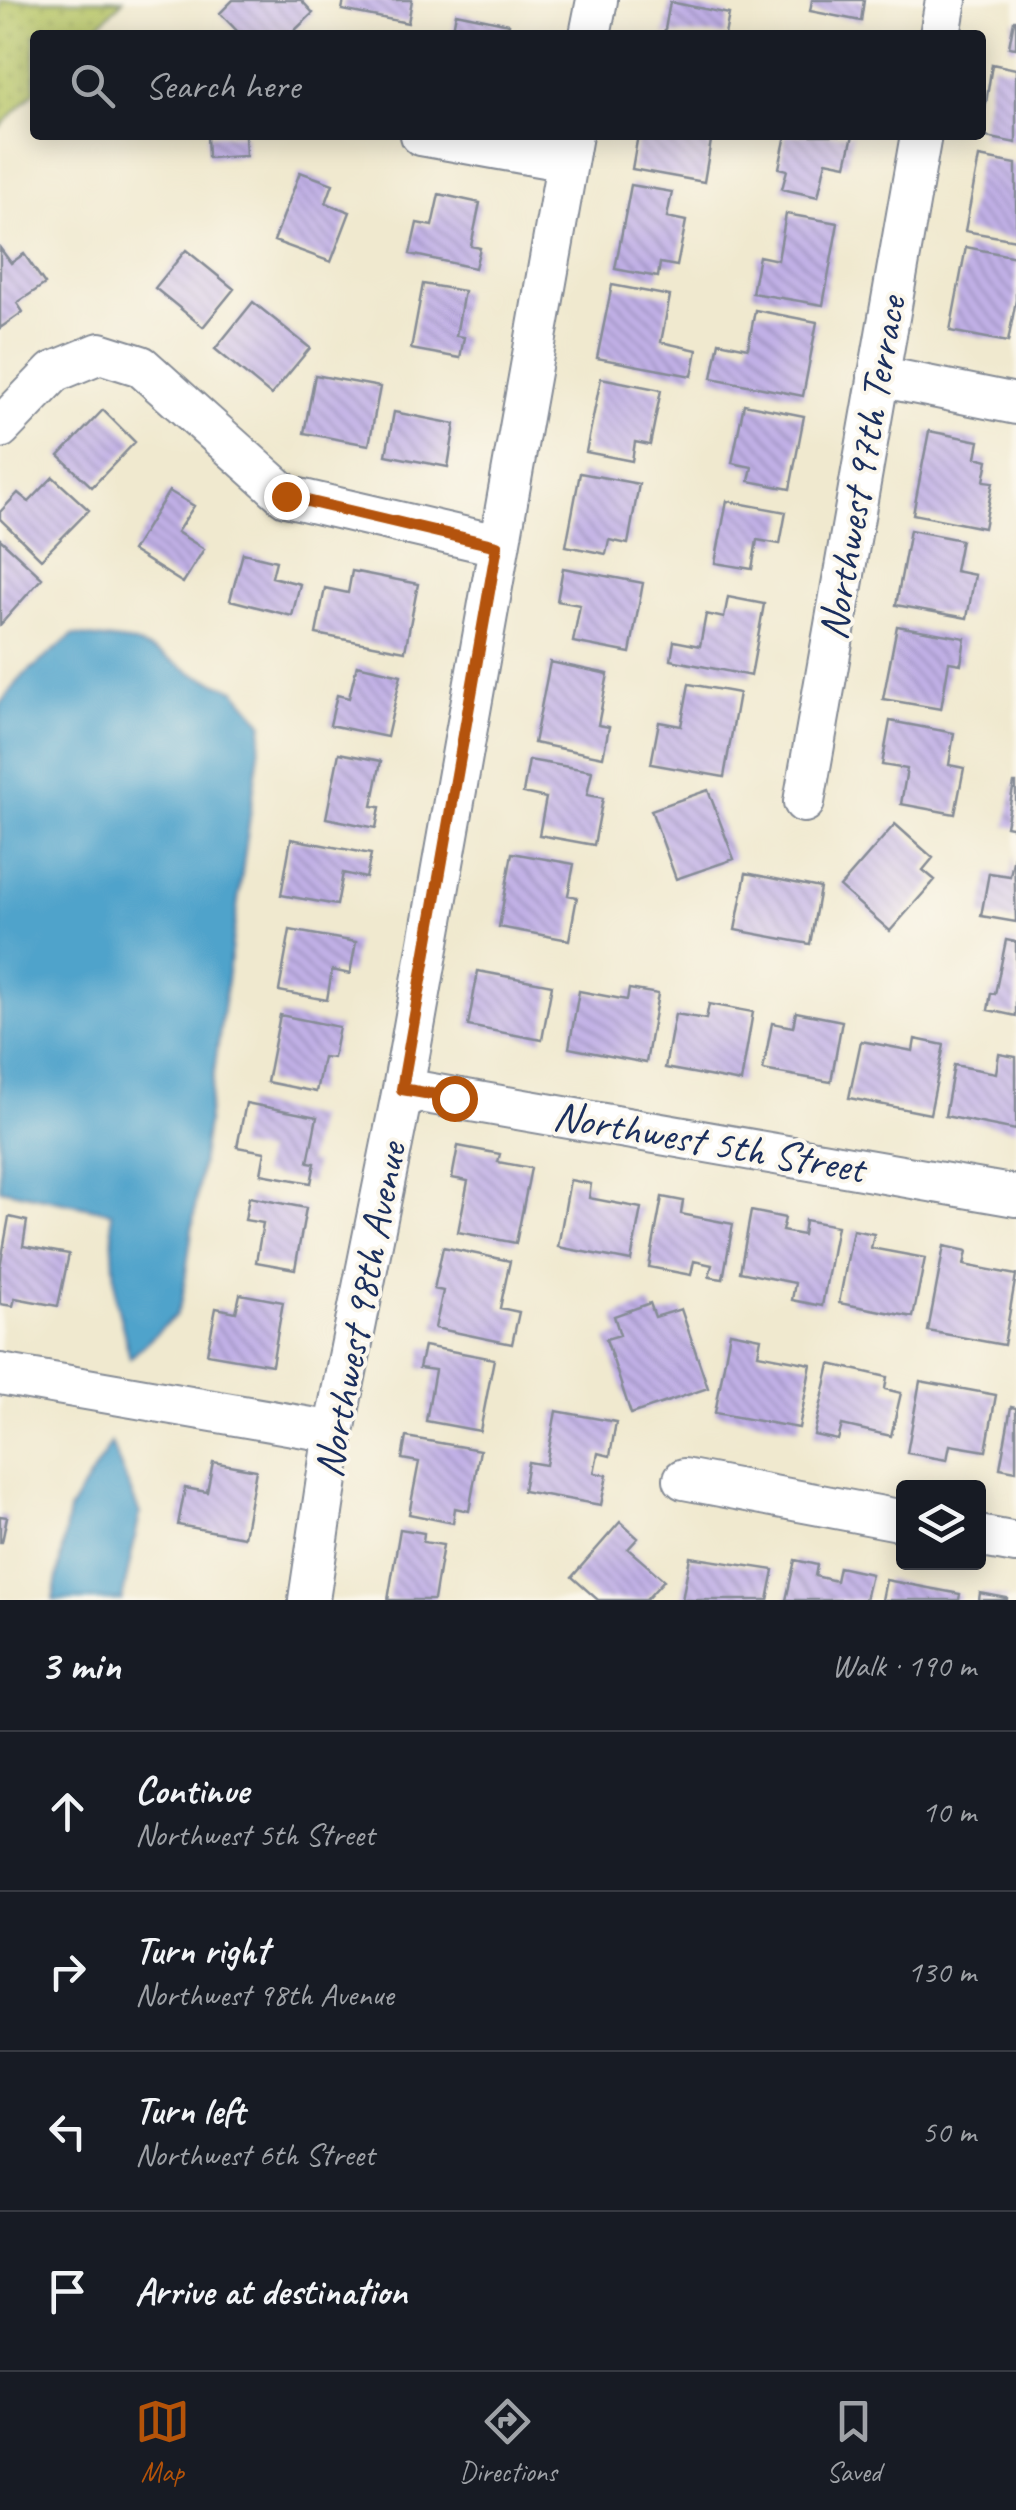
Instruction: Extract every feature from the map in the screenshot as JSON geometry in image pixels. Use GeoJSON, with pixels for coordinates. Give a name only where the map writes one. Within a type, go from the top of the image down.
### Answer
{"type":"FeatureCollection","features":[{"type":"Feature","properties":{"kind":"street"},"geometry":{"type":"LineString","coordinates":[[591,30],[597,0]]}},
{"type":"Feature","properties":{"kind":"street"},"geometry":{"type":"LineString","coordinates":[[941,30],[946,0]]}},
{"type":"Feature","properties":{"kind":"street"},"geometry":{"type":"LineString","coordinates":[[478,140],[569,148]]}},
{"type":"Feature","properties":{"kind":"street","name":"Northwest 97th Terrace"},"geometry":{"type":"LineString","coordinates":[[804,802],[921,140]]}},
{"type":"Feature","properties":{"kind":"street","name":"Northwest 98th Avenue"},"geometry":{"type":"LineString","coordinates":[[309,1600],[334,1432],[402,1089],[569,148]]}},
{"type":"Feature","properties":{"kind":"street"},"geometry":{"type":"LineString","coordinates":[[0,428],[54,372],[100,353],[141,366],[286,496],[497,546]]}},
{"type":"Feature","properties":{"kind":"street"},"geometry":{"type":"LineString","coordinates":[[878,376],[1016,404]]}},
{"type":"Feature","properties":{"kind":"street","name":"Northwest 5th Street"},"geometry":{"type":"LineString","coordinates":[[402,1089],[1016,1196]]}},
{"type":"Feature","properties":{"kind":"street"},"geometry":{"type":"LineString","coordinates":[[0,1374],[334,1432]]}},
{"type":"Feature","properties":{"kind":"street"},"geometry":{"type":"LineString","coordinates":[[684,1478],[896,1519]]}},
{"type":"Feature","properties":{"kind":"street"},"geometry":{"type":"LineString","coordinates":[[986,1537],[1016,1543]]}},
{"type":"Feature","properties":{"kind":"green space"},"geometry":{"type":"Polygon","coordinates":[[[0,0],[123,0],[94,30],[30,30],[30,96],[0,127],[0,0]]]}},
{"type":"Feature","properties":{"kind":"water"},"geometry":{"type":"Polygon","coordinates":[[[73,635],[135,643],[159,653],[194,674],[235,690],[263,723],[182,1301],[176,1315],[130,1358],[116,1300],[111,1212],[0,1189],[0,704],[22,677],[73,635]]]}},
{"type":"Feature","properties":{"kind":"water"},"geometry":{"type":"Polygon","coordinates":[[[111,1443],[140,1514],[122,1600],[53,1600],[69,1511],[111,1443]]]}},
{"type":"Feature","properties":{"kind":"building"},"geometry":{"type":"Polygon","coordinates":[[[233,0],[301,0],[313,13],[295,30],[236,30],[220,13],[233,0]]]}},
{"type":"Feature","properties":{"kind":"building"},"geometry":{"type":"Polygon","coordinates":[[[344,0],[412,0],[408,23],[342,10],[344,0]]]}},
{"type":"Feature","properties":{"kind":"building"},"geometry":{"type":"Polygon","coordinates":[[[812,0],[864,0],[861,21],[810,11],[812,0]]]}},
{"type":"Feature","properties":{"kind":"building"},"geometry":{"type":"Polygon","coordinates":[[[670,2],[729,14],[726,30],[665,30],[670,2]]]}},
{"type":"Feature","properties":{"kind":"building"},"geometry":{"type":"Polygon","coordinates":[[[456,13],[509,24],[508,30],[453,30],[456,13]]]}},
{"type":"Feature","properties":{"kind":"building"},"geometry":{"type":"Polygon","coordinates":[[[1016,20],[1016,48],[1009,47],[1016,20]]]}},
{"type":"Feature","properties":{"kind":"building"},"geometry":{"type":"Polygon","coordinates":[[[992,64],[1016,69],[1016,143],[986,137],[992,64]]]}},
{"type":"Feature","properties":{"kind":"building"},"geometry":{"type":"Polygon","coordinates":[[[207,140],[245,140],[246,156],[208,158],[207,140]]]}},
{"type":"Feature","properties":{"kind":"building"},"geometry":{"type":"Polygon","coordinates":[[[637,140],[711,140],[704,182],[632,169],[637,140]]]}},
{"type":"Feature","properties":{"kind":"building"},"geometry":{"type":"Polygon","coordinates":[[[785,140],[852,140],[846,165],[826,161],[818,197],[782,189],[787,170],[779,168],[785,140]]]}},
{"type":"Feature","properties":{"kind":"building"},"geometry":{"type":"Polygon","coordinates":[[[979,157],[1016,164],[1016,240],[965,231],[979,157]]]}},
{"type":"Feature","properties":{"kind":"building"},"geometry":{"type":"Polygon","coordinates":[[[300,172],[333,184],[326,203],[350,212],[331,262],[274,241],[300,172]]]}},
{"type":"Feature","properties":{"kind":"building"},"geometry":{"type":"Polygon","coordinates":[[[631,185],[672,192],[667,217],[686,221],[677,266],[660,263],[658,277],[615,269],[631,185]]]}},
{"type":"Feature","properties":{"kind":"building"},"geometry":{"type":"Polygon","coordinates":[[[439,194],[480,203],[471,246],[480,248],[475,268],[410,254],[417,223],[432,226],[439,194]]]}},
{"type":"Feature","properties":{"kind":"building"},"geometry":{"type":"Polygon","coordinates":[[[786,214],[838,223],[823,305],[752,293],[759,256],[778,260],[786,214]]]}},
{"type":"Feature","properties":{"kind":"building"},"geometry":{"type":"Polygon","coordinates":[[[966,247],[1016,257],[1016,300],[1008,342],[950,331],[966,247]]]}},
{"type":"Feature","properties":{"kind":"building"},"geometry":{"type":"Polygon","coordinates":[[[0,248],[11,263],[24,254],[45,284],[17,303],[23,312],[0,328],[0,248]]]}},
{"type":"Feature","properties":{"kind":"building"},"geometry":{"type":"Polygon","coordinates":[[[186,250],[234,289],[203,327],[155,288],[186,250]]]}},
{"type":"Feature","properties":{"kind":"building"},"geometry":{"type":"Polygon","coordinates":[[[423,284],[464,291],[456,336],[464,337],[460,358],[411,349],[423,284]]]}},
{"type":"Feature","properties":{"kind":"building"},"geometry":{"type":"Polygon","coordinates":[[[612,285],[670,296],[661,342],[697,350],[692,376],[597,358],[612,285]]]}},
{"type":"Feature","properties":{"kind":"building"},"geometry":{"type":"Polygon","coordinates":[[[253,302],[310,348],[271,395],[215,349],[253,302]]]}},
{"type":"Feature","properties":{"kind":"building"},"geometry":{"type":"Polygon","coordinates":[[[755,310],[817,322],[803,396],[712,378],[719,342],[748,348],[755,310]]]}},
{"type":"Feature","properties":{"kind":"building"},"geometry":{"type":"Polygon","coordinates":[[[315,375],[380,387],[369,445],[304,433],[315,375]]]}},
{"type":"Feature","properties":{"kind":"building"},"geometry":{"type":"Polygon","coordinates":[[[601,378],[661,390],[650,445],[635,442],[632,461],[586,452],[601,378]]]}},
{"type":"Feature","properties":{"kind":"building"},"geometry":{"type":"Polygon","coordinates":[[[744,404],[804,416],[790,489],[749,481],[752,467],[732,463],[744,404]]]}},
{"type":"Feature","properties":{"kind":"building"},"geometry":{"type":"Polygon","coordinates":[[[103,410],[135,442],[92,487],[59,456],[103,410]]]}},
{"type":"Feature","properties":{"kind":"building"},"geometry":{"type":"Polygon","coordinates":[[[394,412],[455,424],[448,467],[386,455],[394,412]]]}},
{"type":"Feature","properties":{"kind":"building"},"geometry":{"type":"Polygon","coordinates":[[[929,431],[979,441],[976,457],[988,460],[984,481],[993,482],[984,528],[913,514],[929,431]]]}},
{"type":"Feature","properties":{"kind":"building"},"geometry":{"type":"Polygon","coordinates":[[[580,473],[639,484],[628,544],[609,540],[606,554],[566,546],[580,473]]]}},
{"type":"Feature","properties":{"kind":"building"},"geometry":{"type":"Polygon","coordinates":[[[53,477],[89,510],[41,559],[0,519],[0,512],[18,493],[29,502],[53,477]]]}},
{"type":"Feature","properties":{"kind":"building"},"geometry":{"type":"Polygon","coordinates":[[[169,491],[194,506],[177,532],[204,549],[183,583],[132,551],[169,491]]]}},
{"type":"Feature","properties":{"kind":"building"},"geometry":{"type":"Polygon","coordinates":[[[727,501],[786,512],[780,544],[757,540],[752,569],[715,563],[727,501]]]}},
{"type":"Feature","properties":{"kind":"building"},"geometry":{"type":"Polygon","coordinates":[[[910,530],[961,540],[955,571],[975,575],[967,618],[896,605],[910,530]]]}},
{"type":"Feature","properties":{"kind":"building"},"geometry":{"type":"Polygon","coordinates":[[[0,539],[42,578],[0,625],[0,539]]]}},
{"type":"Feature","properties":{"kind":"building"},"geometry":{"type":"Polygon","coordinates":[[[243,553],[276,561],[272,577],[300,584],[292,616],[230,600],[243,553]]]}},
{"type":"Feature","properties":{"kind":"building"},"geometry":{"type":"Polygon","coordinates":[[[563,568],[643,583],[630,653],[573,642],[580,605],[557,601],[563,568]]]}},
{"type":"Feature","properties":{"kind":"building"},"geometry":{"type":"Polygon","coordinates":[[[352,571],[418,584],[405,651],[316,634],[325,588],[348,593],[352,571]]]}},
{"type":"Feature","properties":{"kind":"building"},"geometry":{"type":"Polygon","coordinates":[[[728,597],[764,604],[751,676],[671,660],[674,641],[700,646],[706,614],[724,618],[728,597]]]}},
{"type":"Feature","properties":{"kind":"building"},"geometry":{"type":"Polygon","coordinates":[[[897,626],[965,638],[961,664],[949,662],[941,709],[883,699],[897,626]]]}},
{"type":"Feature","properties":{"kind":"building"},"geometry":{"type":"Polygon","coordinates":[[[550,662],[608,674],[598,725],[609,727],[603,757],[534,743],[550,662]]]}},
{"type":"Feature","properties":{"kind":"building"},"geometry":{"type":"Polygon","coordinates":[[[357,665],[401,675],[387,737],[330,725],[337,695],[349,698],[357,665]]]}},
{"type":"Feature","properties":{"kind":"building"},"geometry":{"type":"Polygon","coordinates":[[[689,684],[739,693],[724,777],[651,764],[659,722],[681,726],[689,684]]]}},
{"type":"Feature","properties":{"kind":"building"},"geometry":{"type":"Polygon","coordinates":[[[890,721],[954,733],[949,765],[964,768],[955,814],[901,804],[907,769],[882,765],[890,721]]]}},
{"type":"Feature","properties":{"kind":"building"},"geometry":{"type":"Polygon","coordinates":[[[339,753],[381,761],[372,806],[380,807],[376,828],[326,818],[339,753]]]}},
{"type":"Feature","properties":{"kind":"building"},"geometry":{"type":"Polygon","coordinates":[[[529,760],[592,771],[587,795],[603,798],[594,845],[539,835],[546,798],[523,793],[529,760]]]}},
{"type":"Feature","properties":{"kind":"building"},"geometry":{"type":"Polygon","coordinates":[[[1016,783],[1016,828],[1006,826],[1016,783]]]}},
{"type":"Feature","properties":{"kind":"building"},"geometry":{"type":"Polygon","coordinates":[[[708,790],[734,859],[676,879],[651,810],[708,790]]]}},
{"type":"Feature","properties":{"kind":"building"},"geometry":{"type":"Polygon","coordinates":[[[895,824],[933,858],[923,870],[935,880],[890,931],[840,887],[895,824]]]}},
{"type":"Feature","properties":{"kind":"building"},"geometry":{"type":"Polygon","coordinates":[[[291,839],[371,854],[366,878],[343,873],[337,905],[281,895],[291,839]]]}},
{"type":"Feature","properties":{"kind":"building"},"geometry":{"type":"Polygon","coordinates":[[[512,853],[574,864],[568,895],[577,897],[569,940],[499,927],[512,853]]]}},
{"type":"Feature","properties":{"kind":"building"},"geometry":{"type":"Polygon","coordinates":[[[1014,856],[1016,922],[981,916],[989,873],[1010,876],[1014,856]]]}},
{"type":"Feature","properties":{"kind":"building"},"geometry":{"type":"Polygon","coordinates":[[[746,873],[820,888],[810,944],[735,930],[746,873]]]}},
{"type":"Feature","properties":{"kind":"building"},"geometry":{"type":"Polygon","coordinates":[[[290,930],[356,942],[350,974],[332,970],[327,1000],[279,991],[290,930]]]}},
{"type":"Feature","properties":{"kind":"building"},"geometry":{"type":"Polygon","coordinates":[[[1006,940],[1016,942],[1016,1016],[988,1010],[1006,940]]]}},
{"type":"Feature","properties":{"kind":"building"},"geometry":{"type":"Polygon","coordinates":[[[478,971],[552,985],[542,1040],[468,1026],[478,971]]]}},
{"type":"Feature","properties":{"kind":"building"},"geometry":{"type":"Polygon","coordinates":[[[629,989],[658,994],[646,1063],[569,1048],[579,991],[627,1000],[629,989]]]}},
{"type":"Feature","properties":{"kind":"building"},"geometry":{"type":"Polygon","coordinates":[[[709,1004],[753,1012],[741,1082],[665,1068],[675,1014],[706,1019],[709,1004]]]}},
{"type":"Feature","properties":{"kind":"building"},"geometry":{"type":"Polygon","coordinates":[[[796,1012],[842,1021],[831,1082],[763,1070],[772,1023],[793,1027],[796,1012]]]}},
{"type":"Feature","properties":{"kind":"building"},"geometry":{"type":"Polygon","coordinates":[[[280,1015],[339,1027],[333,1058],[323,1057],[316,1092],[267,1082],[280,1015]]]}},
{"type":"Feature","properties":{"kind":"building"},"geometry":{"type":"Polygon","coordinates":[[[915,1039],[944,1045],[930,1114],[849,1098],[861,1041],[913,1051],[915,1039]]]}},
{"type":"Feature","properties":{"kind":"building"},"geometry":{"type":"Polygon","coordinates":[[[999,1054],[1016,1057],[1016,1130],[945,1116],[954,1065],[996,1073],[999,1054]]]}},
{"type":"Feature","properties":{"kind":"building"},"geometry":{"type":"Polygon","coordinates":[[[246,1103],[317,1117],[308,1162],[315,1163],[311,1183],[261,1174],[265,1152],[237,1147],[246,1103]]]}},
{"type":"Feature","properties":{"kind":"building"},"geometry":{"type":"Polygon","coordinates":[[[458,1146],[500,1154],[498,1162],[531,1168],[516,1243],[458,1232],[468,1181],[452,1178],[458,1146]]]}},
{"type":"Feature","properties":{"kind":"building"},"geometry":{"type":"Polygon","coordinates":[[[570,1180],[591,1184],[589,1198],[641,1208],[631,1261],[558,1247],[570,1180]]]}},
{"type":"Feature","properties":{"kind":"building"},"geometry":{"type":"Polygon","coordinates":[[[249,1197],[306,1208],[295,1269],[256,1262],[263,1223],[245,1220],[249,1197]]]}},
{"type":"Feature","properties":{"kind":"building"},"geometry":{"type":"Polygon","coordinates":[[[662,1197],[683,1201],[681,1214],[733,1224],[723,1279],[709,1277],[712,1265],[694,1261],[691,1275],[649,1267],[662,1197]]]}},
{"type":"Feature","properties":{"kind":"building"},"geometry":{"type":"Polygon","coordinates":[[[751,1211],[785,1218],[782,1231],[803,1235],[805,1220],[837,1226],[822,1306],[792,1300],[795,1283],[740,1272],[751,1211]]]}},
{"type":"Feature","properties":{"kind":"building"},"geometry":{"type":"Polygon","coordinates":[[[9,1217],[27,1221],[23,1246],[69,1254],[58,1306],[15,1298],[13,1306],[0,1304],[0,1267],[9,1217]]]}},
{"type":"Feature","properties":{"kind":"building"},"geometry":{"type":"Polygon","coordinates":[[[853,1230],[874,1234],[871,1248],[925,1258],[913,1317],[839,1303],[853,1230]]]}},
{"type":"Feature","properties":{"kind":"building"},"geometry":{"type":"Polygon","coordinates":[[[944,1246],[967,1251],[964,1265],[1016,1275],[1004,1345],[928,1331],[944,1246]]]}},
{"type":"Feature","properties":{"kind":"building"},"geometry":{"type":"Polygon","coordinates":[[[443,1247],[510,1261],[500,1308],[519,1312],[512,1344],[435,1328],[443,1291],[434,1289],[443,1247]]]}},
{"type":"Feature","properties":{"kind":"building"},"geometry":{"type":"Polygon","coordinates":[[[240,1294],[283,1302],[272,1365],[207,1354],[216,1308],[236,1312],[240,1294]]]}},
{"type":"Feature","properties":{"kind":"building"},"geometry":{"type":"Polygon","coordinates":[[[650,1303],[655,1317],[681,1309],[708,1388],[631,1414],[606,1339],[620,1335],[614,1316],[650,1303]]]}},
{"type":"Feature","properties":{"kind":"building"},"geometry":{"type":"Polygon","coordinates":[[[730,1332],[761,1338],[758,1354],[811,1364],[799,1428],[715,1413],[730,1332]]]}},
{"type":"Feature","properties":{"kind":"building"},"geometry":{"type":"Polygon","coordinates":[[[424,1346],[494,1359],[480,1431],[426,1421],[435,1370],[419,1368],[424,1346]]]}},
{"type":"Feature","properties":{"kind":"building"},"geometry":{"type":"Polygon","coordinates":[[[830,1364],[887,1377],[885,1389],[901,1393],[891,1436],[842,1425],[838,1440],[814,1435],[830,1364]]]}},
{"type":"Feature","properties":{"kind":"building"},"geometry":{"type":"Polygon","coordinates":[[[920,1381],[996,1395],[986,1451],[950,1445],[947,1460],[907,1453],[920,1381]]]}},
{"type":"Feature","properties":{"kind":"building"},"geometry":{"type":"Polygon","coordinates":[[[1011,1407],[1016,1408],[1016,1471],[1000,1468],[1011,1407]]]}},
{"type":"Feature","properties":{"kind":"building"},"geometry":{"type":"Polygon","coordinates":[[[556,1411],[616,1422],[610,1456],[598,1453],[594,1473],[607,1475],[601,1505],[523,1491],[528,1462],[546,1465],[556,1411]]]}},
{"type":"Feature","properties":{"kind":"building"},"geometry":{"type":"Polygon","coordinates":[[[406,1437],[480,1450],[469,1511],[455,1508],[453,1523],[409,1514],[419,1462],[402,1459],[406,1437]]]}},
{"type":"Feature","properties":{"kind":"building"},"geometry":{"type":"Polygon","coordinates":[[[213,1462],[256,1470],[244,1537],[178,1525],[185,1488],[207,1492],[213,1462]]]}},
{"type":"Feature","properties":{"kind":"building"},"geometry":{"type":"Polygon","coordinates":[[[0,1516],[7,1517],[2,1542],[0,1542],[0,1516]]]}},
{"type":"Feature","properties":{"kind":"building"},"geometry":{"type":"Polygon","coordinates":[[[620,1522],[638,1538],[628,1549],[664,1580],[646,1600],[598,1600],[572,1577],[620,1522]]]}},
{"type":"Feature","properties":{"kind":"building"},"geometry":{"type":"Polygon","coordinates":[[[400,1529],[424,1533],[423,1542],[443,1545],[434,1600],[388,1600],[400,1529]]]}},
{"type":"Feature","properties":{"kind":"building"},"geometry":{"type":"Polygon","coordinates":[[[690,1557],[774,1570],[768,1600],[682,1600],[690,1557]]]}},
{"type":"Feature","properties":{"kind":"building"},"geometry":{"type":"Polygon","coordinates":[[[795,1560],[817,1565],[815,1576],[836,1581],[839,1567],[871,1574],[865,1600],[786,1600],[795,1560]]]}},
{"type":"Feature","properties":{"kind":"building"},"geometry":{"type":"Polygon","coordinates":[[[886,1580],[960,1594],[959,1600],[882,1600],[886,1580]]]}},
{"type":"Feature","properties":{"kind":"building"},"geometry":{"type":"Polygon","coordinates":[[[980,1593],[1007,1598],[1007,1600],[979,1600],[980,1593]]]}},
{"type":"Feature","properties":{"kind":"route"},"geometry":{"type":"LineString","coordinates":[[286,496],[497,546],[402,1089],[454,1098]]}}]}
